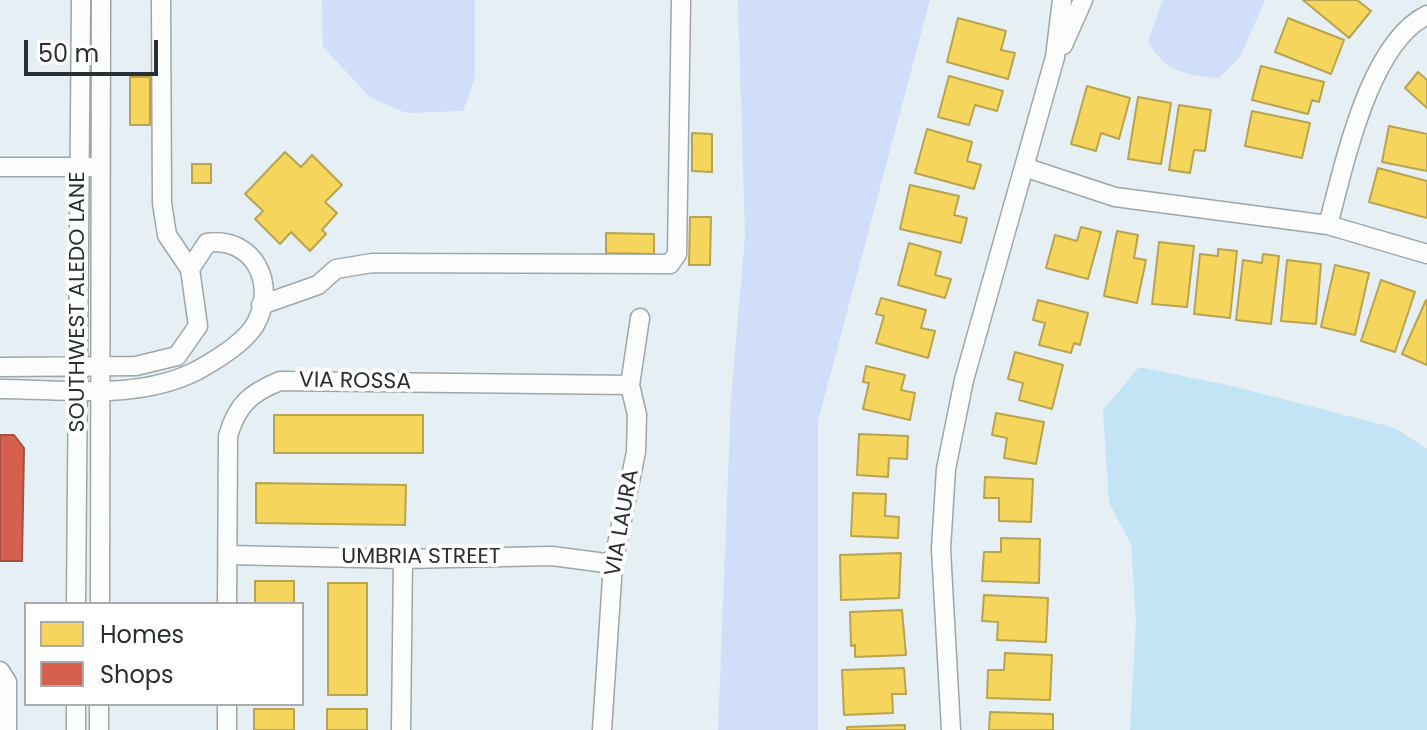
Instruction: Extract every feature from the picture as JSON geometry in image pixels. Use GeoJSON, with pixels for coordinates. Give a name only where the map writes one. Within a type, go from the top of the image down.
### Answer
{"type":"FeatureCollection","features":[{"type":"Feature","properties":{"kind":"street","name":"SOUTHWEST ALEDO LANE"},"geometry":{"type":"LineString","coordinates":[[76,602],[81,0]]}},
{"type":"Feature","properties":{"kind":"street","name":"SOUTHWEST ALEDO LANE"},"geometry":{"type":"LineString","coordinates":[[100,602],[101,0]]}},
{"type":"Feature","properties":{"kind":"street"},"geometry":{"type":"LineString","coordinates":[[0,367],[136,366],[177,356],[196,329],[190,269],[167,235],[162,203],[161,0]]}},
{"type":"Feature","properties":{"kind":"street"},"geometry":{"type":"LineString","coordinates":[[261,305],[318,285],[336,269],[372,263],[670,264],[677,254],[681,0]]}},
{"type":"Feature","properties":{"kind":"street"},"geometry":{"type":"LineString","coordinates":[[951,730],[941,549],[946,469],[964,380],[1055,57],[1062,0]]}},
{"type":"Feature","properties":{"kind":"street"},"geometry":{"type":"LineString","coordinates":[[1055,57],[1083,0]]}},
{"type":"Feature","properties":{"kind":"street"},"geometry":{"type":"LineString","coordinates":[[1328,225],[1366,90],[1394,47],[1427,15]]}},
{"type":"Feature","properties":{"kind":"street"},"geometry":{"type":"LineString","coordinates":[[0,167],[101,167]]}},
{"type":"Feature","properties":{"kind":"street"},"geometry":{"type":"LineString","coordinates":[[1024,167],[1115,197],[1328,225],[1427,254]]}},
{"type":"Feature","properties":{"kind":"street"},"geometry":{"type":"LineString","coordinates":[[0,389],[152,388],[198,370],[256,324],[263,274],[245,251],[224,240],[207,243],[190,269]]}},
{"type":"Feature","properties":{"kind":"street","name":"VIA LAURA"},"geometry":{"type":"LineString","coordinates":[[602,730],[613,564],[636,452],[637,415],[630,385],[640,318]]}},
{"type":"Feature","properties":{"kind":"street"},"geometry":{"type":"LineString","coordinates":[[196,329],[224,352]]}},
{"type":"Feature","properties":{"kind":"street","name":"VIA ROSSA"},"geometry":{"type":"LineString","coordinates":[[227,602],[228,436],[235,412],[252,392],[280,381],[630,385]]}},
{"type":"Feature","properties":{"kind":"street","name":"UMBRIA STREET"},"geometry":{"type":"LineString","coordinates":[[228,555],[403,559],[552,556],[613,564]]}},
{"type":"Feature","properties":{"kind":"street"},"geometry":{"type":"LineString","coordinates":[[401,730],[403,559]]}},
{"type":"Feature","properties":{"kind":"street"},"geometry":{"type":"LineString","coordinates":[[0,671],[7,682],[7,730]]}},
{"type":"Feature","properties":{"kind":"street"},"geometry":{"type":"LineString","coordinates":[[76,706],[76,730]]}},
{"type":"Feature","properties":{"kind":"street"},"geometry":{"type":"LineString","coordinates":[[99,706],[99,730]]}},
{"type":"Feature","properties":{"kind":"street"},"geometry":{"type":"LineString","coordinates":[[227,706],[227,730]]}},
{"type":"Feature","properties":{"kind":"shaded area"},"geometry":{"type":"Polygon","coordinates":[[[322,0],[475,0],[475,78],[463,111],[406,113],[371,98],[323,47],[322,0]]]}},
{"type":"Feature","properties":{"kind":"shaded area"},"geometry":{"type":"Polygon","coordinates":[[[738,0],[930,0],[818,421],[818,730],[718,730],[731,398],[745,236],[738,0]]]}},
{"type":"Feature","properties":{"kind":"shaded area"},"geometry":{"type":"Polygon","coordinates":[[[1163,0],[1265,0],[1240,57],[1219,78],[1177,70],[1154,51],[1148,41],[1163,0]]]}},
{"type":"Feature","properties":{"kind":"shaded area"},"geometry":{"type":"Polygon","coordinates":[[[1139,367],[1232,386],[1395,428],[1427,449],[1427,730],[1130,730],[1136,621],[1131,544],[1109,503],[1103,410],[1139,367]]]}},
{"type":"Feature","properties":{"kind":"building: Homes"},"geometry":{"type":"Polygon","coordinates":[[[1303,0],[1357,0],[1371,11],[1349,38],[1303,0]]]}},
{"type":"Feature","properties":{"kind":"building: Homes"},"geometry":{"type":"Polygon","coordinates":[[[958,18],[1006,31],[1001,50],[1015,53],[1008,79],[947,62],[958,18]]]}},
{"type":"Feature","properties":{"kind":"building: Homes"},"geometry":{"type":"Polygon","coordinates":[[[1288,18],[1344,40],[1331,74],[1275,52],[1288,18]]]}},
{"type":"Feature","properties":{"kind":"building: Homes"},"geometry":{"type":"Polygon","coordinates":[[[1261,66],[1324,82],[1319,102],[1312,100],[1308,114],[1252,100],[1261,66]]]}},
{"type":"Feature","properties":{"kind":"building: Homes"},"geometry":{"type":"Polygon","coordinates":[[[1418,72],[1427,80],[1427,108],[1405,88],[1418,72]]]}},
{"type":"Feature","properties":{"kind":"building: Homes"},"geometry":{"type":"Polygon","coordinates":[[[949,76],[1003,91],[997,111],[975,105],[969,125],[938,117],[949,76]]]}},
{"type":"Feature","properties":{"kind":"building: Homes"},"geometry":{"type":"Polygon","coordinates":[[[130,77],[150,77],[150,125],[130,125],[130,77]]]}},
{"type":"Feature","properties":{"kind":"building: Homes"},"geometry":{"type":"Polygon","coordinates":[[[1087,86],[1130,98],[1119,139],[1101,133],[1096,151],[1071,144],[1087,86]]]}},
{"type":"Feature","properties":{"kind":"building: Homes"},"geometry":{"type":"Polygon","coordinates":[[[1138,97],[1171,103],[1161,164],[1128,159],[1138,97]]]}},
{"type":"Feature","properties":{"kind":"building: Homes"},"geometry":{"type":"Polygon","coordinates":[[[1179,105],[1211,110],[1205,151],[1194,150],[1190,173],[1169,170],[1179,105]]]}},
{"type":"Feature","properties":{"kind":"building: Homes"},"geometry":{"type":"Polygon","coordinates":[[[1252,111],[1310,123],[1302,158],[1245,146],[1252,111]]]}},
{"type":"Feature","properties":{"kind":"building: Homes"},"geometry":{"type":"Polygon","coordinates":[[[1389,126],[1427,134],[1427,171],[1382,162],[1389,126]]]}},
{"type":"Feature","properties":{"kind":"building: Homes"},"geometry":{"type":"Polygon","coordinates":[[[927,129],[972,142],[967,161],[981,165],[974,189],[915,173],[927,129]]]}},
{"type":"Feature","properties":{"kind":"building: Homes"},"geometry":{"type":"Polygon","coordinates":[[[692,133],[712,134],[712,172],[692,171],[692,133]]]}},
{"type":"Feature","properties":{"kind":"building: Homes"},"geometry":{"type":"Polygon","coordinates":[[[285,152],[301,167],[312,155],[342,185],[325,202],[337,213],[322,230],[326,234],[310,251],[291,232],[280,244],[255,219],[263,211],[245,194],[285,152]]]}},
{"type":"Feature","properties":{"kind":"building: Homes"},"geometry":{"type":"Polygon","coordinates":[[[192,164],[211,164],[211,183],[192,183],[192,164]]]}},
{"type":"Feature","properties":{"kind":"building: Homes"},"geometry":{"type":"Polygon","coordinates":[[[1378,168],[1427,181],[1427,218],[1369,202],[1378,168]]]}},
{"type":"Feature","properties":{"kind":"building: Homes"},"geometry":{"type":"Polygon","coordinates":[[[910,185],[959,196],[954,215],[967,218],[961,243],[900,229],[910,185]]]}},
{"type":"Feature","properties":{"kind":"building: Homes"},"geometry":{"type":"Polygon","coordinates":[[[690,217],[711,217],[710,265],[689,265],[690,217]]]}},
{"type":"Feature","properties":{"kind":"building: Homes"},"geometry":{"type":"Polygon","coordinates":[[[1081,227],[1101,232],[1088,279],[1046,268],[1055,235],[1077,241],[1081,227]]]}},
{"type":"Feature","properties":{"kind":"building: Homes"},"geometry":{"type":"Polygon","coordinates":[[[1117,231],[1138,235],[1134,258],[1146,260],[1137,303],[1104,296],[1117,231]]]}},
{"type":"Feature","properties":{"kind":"building: Homes"},"geometry":{"type":"Polygon","coordinates":[[[606,233],[654,234],[654,254],[606,253],[606,233]]]}},
{"type":"Feature","properties":{"kind":"building: Homes"},"geometry":{"type":"Polygon","coordinates":[[[1159,242],[1194,246],[1187,307],[1152,304],[1159,242]]]}},
{"type":"Feature","properties":{"kind":"building: Homes"},"geometry":{"type":"Polygon","coordinates":[[[909,243],[941,252],[935,275],[951,279],[945,298],[898,285],[909,243]]]}},
{"type":"Feature","properties":{"kind":"building: Homes"},"geometry":{"type":"Polygon","coordinates":[[[1218,249],[1237,251],[1230,318],[1194,314],[1200,254],[1218,256],[1218,249]]]}},
{"type":"Feature","properties":{"kind":"building: Homes"},"geometry":{"type":"Polygon","coordinates":[[[1263,254],[1279,256],[1271,324],[1236,320],[1243,260],[1262,263],[1263,254]]]}},
{"type":"Feature","properties":{"kind":"building: Homes"},"geometry":{"type":"Polygon","coordinates":[[[1287,260],[1321,264],[1316,324],[1281,321],[1287,260]]]}},
{"type":"Feature","properties":{"kind":"building: Homes"},"geometry":{"type":"Polygon","coordinates":[[[1335,265],[1369,273],[1355,335],[1321,327],[1335,265]]]}},
{"type":"Feature","properties":{"kind":"building: Homes"},"geometry":{"type":"Polygon","coordinates":[[[1381,280],[1415,292],[1395,352],[1361,341],[1381,280]]]}},
{"type":"Feature","properties":{"kind":"building: Homes"},"geometry":{"type":"Polygon","coordinates":[[[881,298],[926,310],[921,328],[935,331],[928,358],[876,343],[884,316],[876,314],[881,298]]]}},
{"type":"Feature","properties":{"kind":"building: Homes"},"geometry":{"type":"Polygon","coordinates":[[[1038,300],[1088,313],[1080,345],[1074,343],[1071,353],[1039,345],[1045,323],[1033,320],[1038,300]]]}},
{"type":"Feature","properties":{"kind":"building: Homes"},"geometry":{"type":"Polygon","coordinates":[[[1427,301],[1427,365],[1402,354],[1427,301]]]}},
{"type":"Feature","properties":{"kind":"building: Homes"},"geometry":{"type":"Polygon","coordinates":[[[1015,352],[1063,365],[1052,409],[1019,400],[1023,383],[1008,379],[1015,352]]]}},
{"type":"Feature","properties":{"kind":"building: Homes"},"geometry":{"type":"Polygon","coordinates":[[[866,366],[905,375],[901,390],[915,393],[910,420],[863,409],[869,383],[863,382],[866,366]]]}},
{"type":"Feature","properties":{"kind":"building: Homes"},"geometry":{"type":"Polygon","coordinates":[[[996,413],[1044,422],[1036,464],[1004,458],[1007,438],[992,435],[996,413]]]}},
{"type":"Feature","properties":{"kind":"building: Homes"},"geometry":{"type":"Polygon","coordinates":[[[274,415],[423,415],[423,453],[274,453],[274,415]]]}},
{"type":"Feature","properties":{"kind":"building: Homes"},"geometry":{"type":"Polygon","coordinates":[[[859,434],[908,436],[907,459],[889,458],[888,477],[857,475],[859,434]]]}},
{"type":"Feature","properties":{"kind":"building: Homes"},"geometry":{"type":"Polygon","coordinates":[[[985,477],[1033,479],[1031,522],[999,521],[999,498],[984,498],[985,477]]]}},
{"type":"Feature","properties":{"kind":"building: Homes"},"geometry":{"type":"Polygon","coordinates":[[[256,483],[406,485],[405,525],[256,523],[256,483]]]}},
{"type":"Feature","properties":{"kind":"building: Homes"},"geometry":{"type":"Polygon","coordinates":[[[853,493],[886,494],[885,516],[899,517],[898,538],[851,536],[853,493]]]}},
{"type":"Feature","properties":{"kind":"building: Homes"},"geometry":{"type":"Polygon","coordinates":[[[1001,538],[1040,539],[1039,583],[982,581],[984,552],[1001,552],[1001,538]]]}},
{"type":"Feature","properties":{"kind":"building: Homes"},"geometry":{"type":"Polygon","coordinates":[[[901,553],[899,598],[841,600],[840,555],[901,553]]]}},
{"type":"Feature","properties":{"kind":"building: Homes"},"geometry":{"type":"Polygon","coordinates":[[[255,581],[294,581],[294,602],[255,602],[255,581]]]}},
{"type":"Feature","properties":{"kind":"building: Homes"},"geometry":{"type":"Polygon","coordinates":[[[328,583],[367,583],[367,695],[328,695],[328,583]]]}},
{"type":"Feature","properties":{"kind":"building: Homes"},"geometry":{"type":"Polygon","coordinates":[[[984,595],[1048,598],[1046,642],[997,640],[998,622],[982,621],[984,595]]]}},
{"type":"Feature","properties":{"kind":"building: Homes"},"geometry":{"type":"Polygon","coordinates":[[[902,610],[906,655],[855,657],[855,645],[851,646],[850,612],[902,610]]]}},
{"type":"Feature","properties":{"kind":"building: Homes"},"geometry":{"type":"Polygon","coordinates":[[[1005,653],[1052,655],[1050,700],[987,698],[988,670],[1004,670],[1005,653]]]}},
{"type":"Feature","properties":{"kind":"building: Homes"},"geometry":{"type":"Polygon","coordinates":[[[904,668],[906,694],[892,694],[893,713],[844,715],[842,670],[904,668]]]}},
{"type":"Feature","properties":{"kind":"building: Homes"},"geometry":{"type":"Polygon","coordinates":[[[254,709],[294,709],[294,730],[254,730],[254,709]]]}},
{"type":"Feature","properties":{"kind":"building: Homes"},"geometry":{"type":"Polygon","coordinates":[[[327,709],[367,709],[367,730],[327,730],[327,709]]]}},
{"type":"Feature","properties":{"kind":"building: Homes"},"geometry":{"type":"Polygon","coordinates":[[[990,712],[1053,714],[1053,730],[989,730],[990,712]]]}},
{"type":"Feature","properties":{"kind":"building: Homes"},"geometry":{"type":"Polygon","coordinates":[[[905,725],[905,730],[847,730],[847,727],[905,725]]]}},
{"type":"Feature","properties":{"kind":"building: Shops"},"geometry":{"type":"Polygon","coordinates":[[[0,435],[14,435],[24,448],[22,561],[0,561],[0,435]]]}}]}
